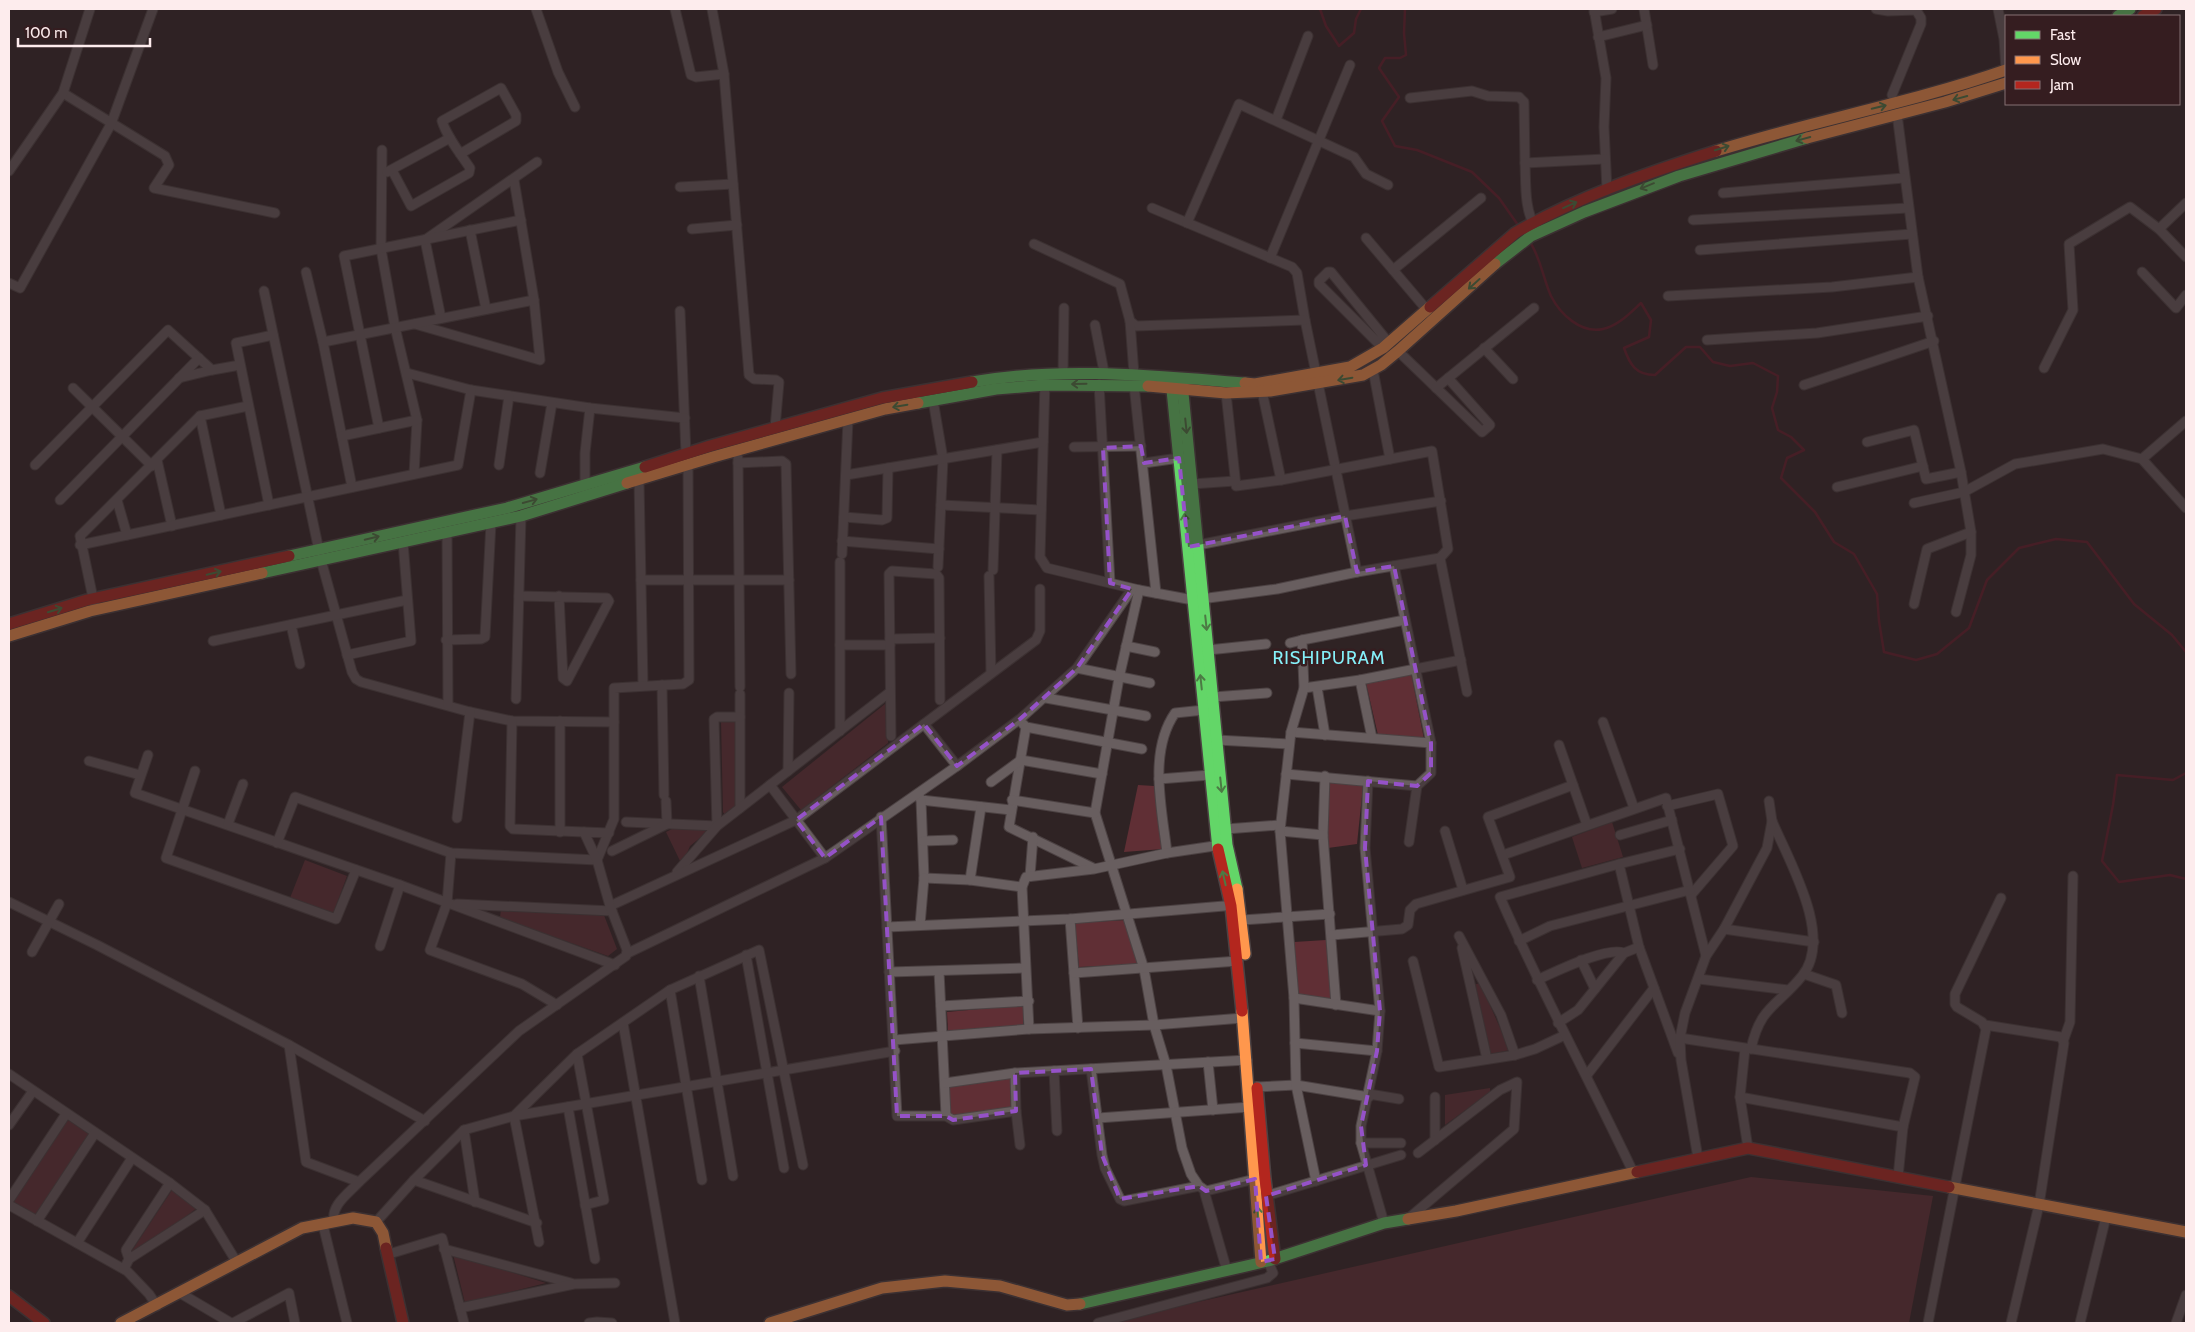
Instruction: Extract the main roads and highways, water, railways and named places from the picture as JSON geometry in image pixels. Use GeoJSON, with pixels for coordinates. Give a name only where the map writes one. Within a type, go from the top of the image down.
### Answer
{"type":"FeatureCollection","features":[{"type":"Feature","properties":{"kind":"main road"},"geometry":{"type":"LineString","coordinates":[[2145,15],[2156,9]]}},
{"type":"Feature","properties":{"kind":"main road"},"geometry":{"type":"LineString","coordinates":[[1177,383],[1226,393],[1262,391],[1318,378],[1350,367],[1374,356],[1506,247],[1532,229],[1607,190],[1682,161],[1726,147],[1956,87],[2005,70]]}},
{"type":"Feature","properties":{"kind":"main road"},"geometry":{"type":"LineString","coordinates":[[1532,229],[1657,183],[1783,144],[1969,96],[2005,83]]}},
{"type":"Feature","properties":{"kind":"main road"},"geometry":{"type":"LineString","coordinates":[[9,624],[320,555],[507,508],[639,481],[687,459],[738,450],[885,409],[996,389],[1045,379],[1063,373],[1104,372],[1134,379],[1177,383],[1255,384],[1318,378],[1352,378],[1373,370],[1398,351],[1506,247]]}},
{"type":"Feature","properties":{"kind":"main road"},"geometry":{"type":"LineString","coordinates":[[320,555],[403,542],[521,516],[584,492],[775,428],[882,398],[995,378],[1045,379],[1099,384],[1134,379]]}},
{"type":"Feature","properties":{"kind":"main road"},"geometry":{"type":"LineString","coordinates":[[1177,383],[1179,458],[1198,599],[1208,650],[1226,829],[1222,845]]}},
{"type":"Feature","properties":{"kind":"main road"},"geometry":{"type":"LineString","coordinates":[[1177,383],[1192,484],[1198,545],[1198,599],[1204,710],[1210,775],[1222,845],[1236,905],[1242,920],[1266,1196],[1268,1261]]}},
{"type":"Feature","properties":{"kind":"main road"},"geometry":{"type":"LineString","coordinates":[[9,636],[95,604]]}},
{"type":"Feature","properties":{"kind":"main road"},"geometry":{"type":"LineString","coordinates":[[1236,905],[1238,961],[1255,1179],[1268,1261]]}},
{"type":"Feature","properties":{"kind":"main road"},"geometry":{"type":"LineString","coordinates":[[770,1323],[882,1288],[945,1281],[1000,1286],[1067,1305],[1088,1304],[1268,1261],[1384,1223],[1456,1211],[1748,1148],[2186,1232]]}},
{"type":"Feature","properties":{"kind":"main road"},"geometry":{"type":"LineString","coordinates":[[121,1323],[157,1306],[236,1261],[302,1228],[353,1218],[376,1222],[383,1233],[403,1323]]}},
{"type":"Feature","properties":{"kind":"main road"},"geometry":{"type":"LineString","coordinates":[[9,1296],[44,1323]]}},
{"type":"Feature","properties":{"kind":"waterway"},"geometry":{"type":"LineString","coordinates":[[1320,9],[1326,26],[1339,46],[1354,33],[1356,19],[1361,9]]}},
{"type":"Feature","properties":{"kind":"waterway"},"geometry":{"type":"LineString","coordinates":[[1405,9],[1404,33],[1406,55],[1400,58],[1385,58],[1379,68],[1399,97],[1382,121],[1395,146],[1417,150],[1472,172],[1499,198],[1518,225]]}},
{"type":"Feature","properties":{"kind":"waterway"},"geometry":{"type":"LineString","coordinates":[[1530,242],[1537,255],[1548,289],[1555,303],[1566,316],[1579,326],[1595,330],[1614,325],[1624,319],[1641,303],[1651,320],[1649,337],[1624,348],[1631,364],[1638,371],[1648,375],[1655,375],[1686,347],[1700,347],[1713,362],[1730,366],[1753,363],[1778,376],[1777,392],[1772,408],[1778,430],[1791,437],[1804,450],[1787,458],[1781,478],[1815,512],[1834,542],[1854,554],[1877,594],[1884,652],[1916,660],[1937,654],[1969,628],[1987,580],[2019,548],[2056,539],[2087,542],[2134,604],[2172,635],[2186,652]]}},
{"type":"Feature","properties":{"kind":"waterway"},"geometry":{"type":"LineString","coordinates":[[2186,773],[2173,780],[2117,775],[2102,861],[2119,882],[2170,875],[2186,879]]}},
{"type":"Feature","properties":{"kind":"district","name":"RISHIPURAM"},"geometry":{"type":"Point","coordinates":[1329,658]}}]}
